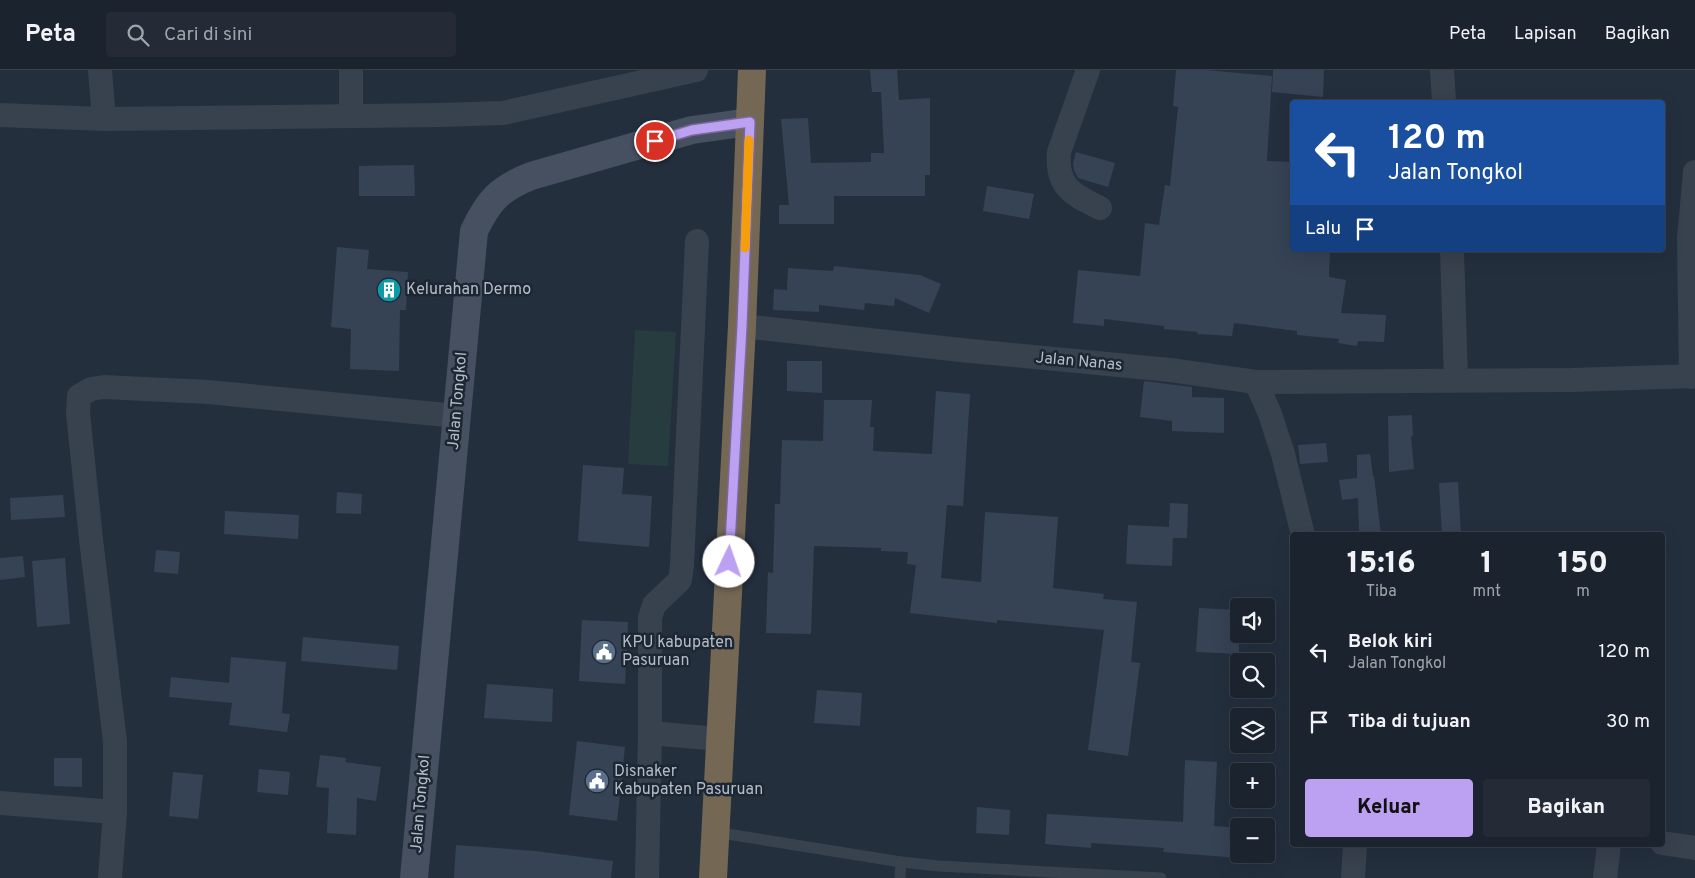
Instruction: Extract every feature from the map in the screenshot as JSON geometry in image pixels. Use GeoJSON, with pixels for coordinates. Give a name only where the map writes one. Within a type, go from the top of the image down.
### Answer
{"type":"FeatureCollection","features":[{"type":"Feature","properties":{"kind":"highway"},"geometry":{"type":"LineString","coordinates":[[713,878],[742,326],[751,79]]}},
{"type":"Feature","properties":{"kind":"street"},"geometry":{"type":"LineString","coordinates":[[100,70],[104,119]]}},
{"type":"Feature","properties":{"kind":"street"},"geometry":{"type":"LineString","coordinates":[[351,70],[351,116]]}},
{"type":"Feature","properties":{"kind":"street"},"geometry":{"type":"LineString","coordinates":[[0,115],[104,119],[503,113],[696,70]]}},
{"type":"Feature","properties":{"kind":"street"},"geometry":{"type":"LineString","coordinates":[[1088,70],[1059,152],[1058,165],[1063,181],[1073,194],[1100,208]]}},
{"type":"Feature","properties":{"kind":"street"},"geometry":{"type":"LineString","coordinates":[[1442,70],[1444,100]]}},
{"type":"Feature","properties":{"kind":"street"},"geometry":{"type":"LineString","coordinates":[[692,130],[714,122],[734,108],[751,79]]}},
{"type":"Feature","properties":{"kind":"street","name":"Jalan Tongkol"},"geometry":{"type":"LineString","coordinates":[[414,878],[474,231],[485,208],[498,194],[511,185],[531,176],[692,130],[750,122]]}},
{"type":"Feature","properties":{"kind":"street"},"geometry":{"type":"LineString","coordinates":[[1693,376],[1689,238],[1695,172]]}},
{"type":"Feature","properties":{"kind":"street"},"geometry":{"type":"LineString","coordinates":[[647,878],[650,618],[654,605],[680,580],[682,565],[697,241]]}},
{"type":"Feature","properties":{"kind":"street"},"geometry":{"type":"LineString","coordinates":[[1452,252],[1456,380]]}},
{"type":"Feature","properties":{"kind":"street","name":"Jalan Nanas"},"geometry":{"type":"LineString","coordinates":[[742,326],[1170,370],[1256,382],[1571,380],[1693,376]]}},
{"type":"Feature","properties":{"kind":"street"},"geometry":{"type":"LineString","coordinates":[[1256,382],[1281,446],[1302,532]]}},
{"type":"Feature","properties":{"kind":"street"},"geometry":{"type":"LineString","coordinates":[[110,878],[116,812],[115,742],[78,413],[80,396],[91,389],[104,388],[208,392],[457,416]]}},
{"type":"Feature","properties":{"kind":"street"},"geometry":{"type":"LineString","coordinates":[[650,732],[719,739]]}},
{"type":"Feature","properties":{"kind":"street"},"geometry":{"type":"LineString","coordinates":[[0,804],[116,812]]}},
{"type":"Feature","properties":{"kind":"street"},"geometry":{"type":"LineString","coordinates":[[1665,843],[1695,848]]}},
{"type":"Feature","properties":{"kind":"street"},"geometry":{"type":"LineString","coordinates":[[1353,878],[1355,847]]}},
{"type":"Feature","properties":{"kind":"street"},"geometry":{"type":"LineString","coordinates":[[1606,878],[1609,847]]}},
{"type":"Feature","properties":{"kind":"lane"},"geometry":{"type":"LineString","coordinates":[[715,832],[901,862],[939,872],[1161,878]]}},
{"type":"Feature","properties":{"kind":"lane"},"geometry":{"type":"LineString","coordinates":[[900,878],[901,862]]}},
{"type":"Feature","properties":{"kind":"green space"},"geometry":{"type":"Polygon","coordinates":[[[635,330],[676,332],[668,466],[628,464],[635,330]]]}},
{"type":"Feature","properties":{"kind":"building"},"geometry":{"type":"Polygon","coordinates":[[[870,70],[897,70],[899,100],[930,98],[930,175],[925,175],[925,196],[834,196],[834,224],[779,224],[779,205],[789,205],[781,119],[808,118],[811,163],[871,162],[871,153],[884,153],[881,92],[872,92],[870,70]]]}},
{"type":"Feature","properties":{"kind":"building"},"geometry":{"type":"Polygon","coordinates":[[[1176,70],[1206,70],[1272,76],[1267,161],[1290,162],[1290,252],[1330,252],[1329,277],[1346,280],[1341,313],[1386,315],[1384,342],[1358,341],[1357,346],[1338,343],[1339,339],[1297,335],[1297,331],[1234,323],[1232,336],[1197,334],[1198,332],[1164,329],[1164,326],[1104,319],[1104,326],[1073,323],[1078,270],[1140,276],[1145,223],[1159,225],[1165,185],[1170,186],[1178,107],[1173,106],[1176,70]]]}},
{"type":"Feature","properties":{"kind":"building"},"geometry":{"type":"Polygon","coordinates":[[[1273,70],[1324,70],[1323,97],[1272,92],[1273,70]]]}},
{"type":"Feature","properties":{"kind":"building"},"geometry":{"type":"Polygon","coordinates":[[[1076,152],[1115,163],[1108,187],[1078,178],[1073,163],[1076,152]]]}},
{"type":"Feature","properties":{"kind":"building"},"geometry":{"type":"Polygon","coordinates":[[[414,165],[415,196],[359,196],[359,166],[414,165]]]}},
{"type":"Feature","properties":{"kind":"building"},"geometry":{"type":"Polygon","coordinates":[[[987,186],[1034,194],[1029,219],[983,211],[987,186]]]}},
{"type":"Feature","properties":{"kind":"building"},"geometry":{"type":"Polygon","coordinates":[[[337,247],[369,250],[367,269],[408,272],[406,310],[400,310],[399,371],[350,369],[351,329],[331,327],[337,247]]]}},
{"type":"Feature","properties":{"kind":"building"},"geometry":{"type":"Polygon","coordinates":[[[834,266],[920,275],[941,284],[929,313],[895,298],[894,306],[865,303],[864,310],[819,305],[819,312],[773,310],[774,289],[787,290],[788,268],[833,271],[834,266]]]}},
{"type":"Feature","properties":{"kind":"building"},"geometry":{"type":"Polygon","coordinates":[[[787,361],[822,361],[822,393],[787,391],[787,361]]]}},
{"type":"Feature","properties":{"kind":"building"},"geometry":{"type":"Polygon","coordinates":[[[1144,381],[1192,387],[1192,397],[1224,398],[1224,433],[1172,431],[1172,421],[1140,417],[1144,381]]]}},
{"type":"Feature","properties":{"kind":"building"},"geometry":{"type":"Polygon","coordinates":[[[936,391],[970,394],[963,506],[947,505],[941,578],[981,582],[985,512],[1058,517],[1053,588],[1104,594],[1103,599],[1137,602],[1131,662],[1140,663],[1128,756],[1088,750],[1104,630],[997,620],[997,623],[910,613],[916,565],[907,564],[908,552],[881,551],[881,548],[814,546],[811,634],[766,633],[768,572],[773,573],[775,504],[780,504],[782,440],[823,441],[824,400],[872,400],[870,427],[874,427],[873,451],[932,454],[936,391]]]}},
{"type":"Feature","properties":{"kind":"building"},"geometry":{"type":"Polygon","coordinates":[[[1412,415],[1413,436],[1411,436],[1414,469],[1389,472],[1388,416],[1412,415]]]}},
{"type":"Feature","properties":{"kind":"building"},"geometry":{"type":"Polygon","coordinates":[[[1326,443],[1328,462],[1300,464],[1298,445],[1326,443]]]}},
{"type":"Feature","properties":{"kind":"building"},"geometry":{"type":"Polygon","coordinates":[[[1370,454],[1381,532],[1359,532],[1358,498],[1342,500],[1339,480],[1357,478],[1357,455],[1370,454]]]}},
{"type":"Feature","properties":{"kind":"building"},"geometry":{"type":"Polygon","coordinates":[[[583,465],[624,468],[622,494],[652,496],[649,547],[578,541],[583,465]]]}},
{"type":"Feature","properties":{"kind":"building"},"geometry":{"type":"Polygon","coordinates":[[[1458,482],[1461,532],[1442,532],[1439,483],[1458,482]]]}},
{"type":"Feature","properties":{"kind":"building"},"geometry":{"type":"Polygon","coordinates":[[[337,492],[362,494],[361,514],[336,513],[337,492]]]}},
{"type":"Feature","properties":{"kind":"building"},"geometry":{"type":"Polygon","coordinates":[[[63,495],[65,517],[11,520],[10,498],[63,495]]]}},
{"type":"Feature","properties":{"kind":"building"},"geometry":{"type":"Polygon","coordinates":[[[1170,503],[1188,504],[1187,538],[1173,538],[1172,566],[1126,564],[1128,525],[1169,527],[1170,503]]]}},
{"type":"Feature","properties":{"kind":"building"},"geometry":{"type":"Polygon","coordinates":[[[225,511],[299,515],[298,539],[224,534],[225,511]]]}},
{"type":"Feature","properties":{"kind":"building"},"geometry":{"type":"Polygon","coordinates":[[[156,550],[180,552],[178,574],[154,572],[156,550]]]}},
{"type":"Feature","properties":{"kind":"building"},"geometry":{"type":"Polygon","coordinates":[[[23,556],[25,577],[0,580],[0,558],[23,556]]]}},
{"type":"Feature","properties":{"kind":"building"},"geometry":{"type":"Polygon","coordinates":[[[65,558],[70,624],[37,627],[32,561],[65,558]]]}},
{"type":"Feature","properties":{"kind":"building"},"geometry":{"type":"Polygon","coordinates":[[[1199,608],[1230,610],[1230,643],[1239,643],[1239,653],[1196,652],[1199,608]]]}},
{"type":"Feature","properties":{"kind":"building","name":"KPU kabupaten Pasuruan"},"geometry":{"type":"Polygon","coordinates":[[[582,620],[628,622],[625,684],[579,681],[582,620]]]}},
{"type":"Feature","properties":{"kind":"building"},"geometry":{"type":"Polygon","coordinates":[[[303,637],[399,646],[397,670],[301,661],[303,637]]]}},
{"type":"Feature","properties":{"kind":"building"},"geometry":{"type":"Polygon","coordinates":[[[231,657],[286,662],[282,713],[290,714],[287,732],[229,725],[232,703],[169,697],[171,677],[229,683],[231,657]]]}},
{"type":"Feature","properties":{"kind":"building"},"geometry":{"type":"Polygon","coordinates":[[[487,684],[553,689],[552,722],[484,718],[487,684]]]}},
{"type":"Feature","properties":{"kind":"building"},"geometry":{"type":"Polygon","coordinates":[[[817,690],[862,693],[860,726],[814,723],[817,690]]]}},
{"type":"Feature","properties":{"kind":"building","name":"Disnaker Kabupaten Pasuruan"},"geometry":{"type":"Polygon","coordinates":[[[577,741],[625,747],[617,821],[569,815],[577,741]]]}},
{"type":"Feature","properties":{"kind":"building"},"geometry":{"type":"Polygon","coordinates":[[[320,755],[346,758],[345,762],[381,767],[376,801],[357,798],[356,835],[327,833],[329,788],[316,787],[320,755]]]}},
{"type":"Feature","properties":{"kind":"building"},"geometry":{"type":"Polygon","coordinates":[[[54,758],[82,758],[82,787],[54,786],[54,758]]]}},
{"type":"Feature","properties":{"kind":"building"},"geometry":{"type":"Polygon","coordinates":[[[1185,760],[1217,762],[1214,826],[1230,827],[1230,857],[1163,852],[1164,848],[1091,843],[1091,848],[1045,844],[1047,814],[1183,822],[1185,760]]]}},
{"type":"Feature","properties":{"kind":"building"},"geometry":{"type":"Polygon","coordinates":[[[259,769],[290,772],[288,795],[257,792],[259,769]]]}},
{"type":"Feature","properties":{"kind":"building"},"geometry":{"type":"Polygon","coordinates":[[[173,772],[203,775],[198,819],[169,816],[173,772]]]}},
{"type":"Feature","properties":{"kind":"building"},"geometry":{"type":"Polygon","coordinates":[[[977,807],[1010,810],[1009,835],[976,833],[977,807]]]}},
{"type":"Feature","properties":{"kind":"building"},"geometry":{"type":"Polygon","coordinates":[[[456,845],[535,851],[613,861],[611,878],[454,878],[456,845]]]}},
{"type":"Feature","properties":{"kind":"slow traffic"},"geometry":{"type":"LineString","coordinates":[[745,248],[749,140]]}},
{"type":"Feature","properties":{"kind":"place","name":"Kelurahan Dermo"},"geometry":{"type":"Point","coordinates":[389,290]}},
{"type":"Feature","properties":{"kind":"place","name":"KPU kabupaten Pasuruan"},"geometry":{"type":"Point","coordinates":[604,652]}},
{"type":"Feature","properties":{"kind":"place","name":"Disnaker Kabupaten Pasuruan"},"geometry":{"type":"Point","coordinates":[597,781]}},
{"type":"Feature","properties":{"kind":"route"},"geometry":{"type":"LineString","coordinates":[[655,141],[692,130],[750,122],[742,326],[729,562]]}}]}
